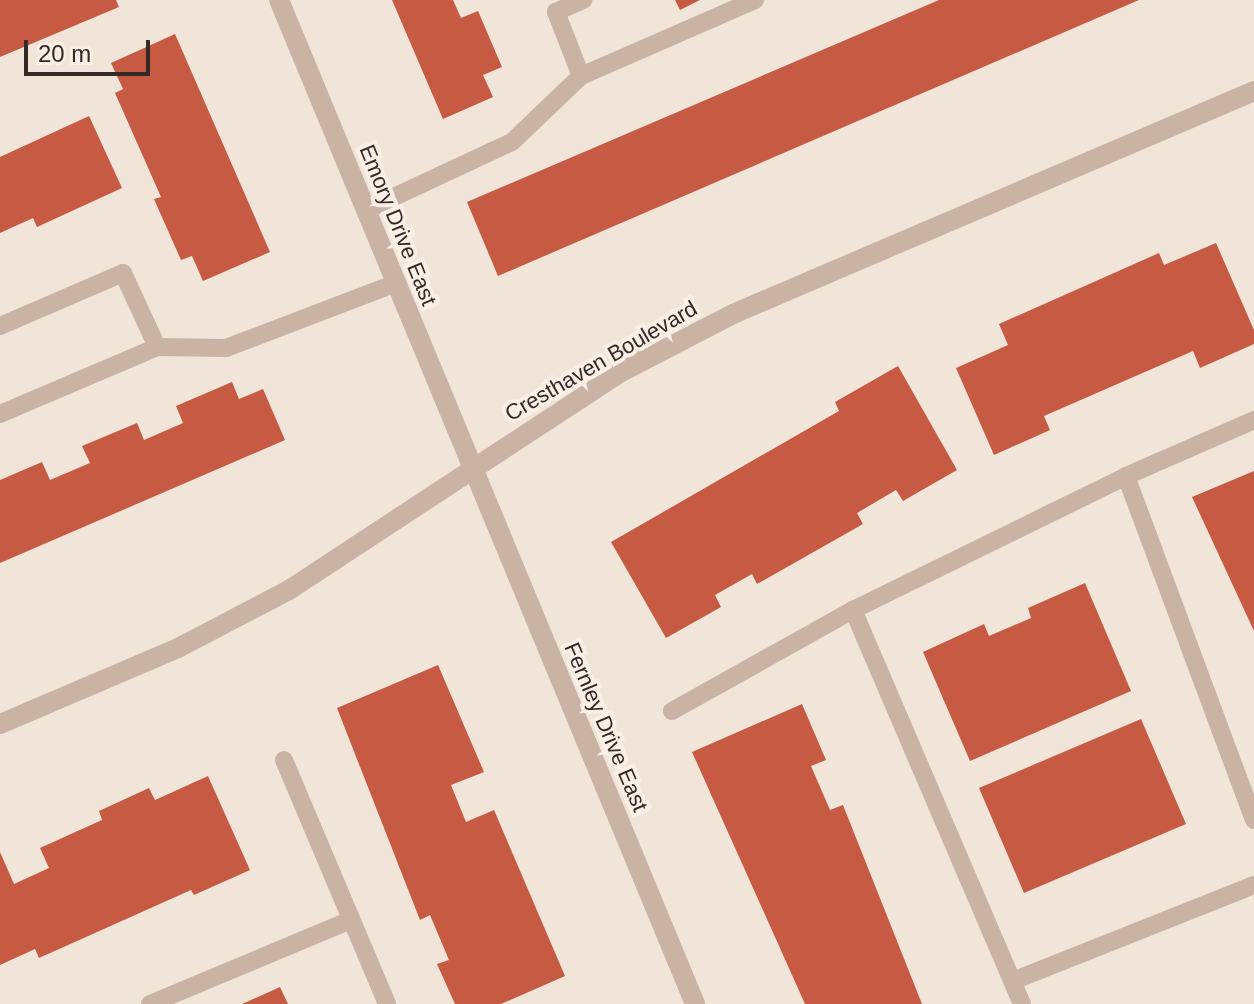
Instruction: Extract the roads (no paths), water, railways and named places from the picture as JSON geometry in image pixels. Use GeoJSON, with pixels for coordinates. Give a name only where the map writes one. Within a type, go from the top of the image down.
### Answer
{"type":"FeatureCollection","features":[{"type":"Feature","properties":{"kind":"street","name":"Emory Drive East"},"geometry":{"type":"LineString","coordinates":[[279,0],[473,468]]}},
{"type":"Feature","properties":{"kind":"street","name":"Cresthaven Boulevard"},"geometry":{"type":"LineString","coordinates":[[0,724],[178,648],[289,590],[621,372],[733,314],[1254,91]]}},
{"type":"Feature","properties":{"kind":"street","name":"Fernley Drive East"},"geometry":{"type":"LineString","coordinates":[[473,468],[695,1004]]}},
{"type":"Feature","properties":{"kind":"lane"},"geometry":{"type":"LineString","coordinates":[[581,76],[556,12],[583,0]]}},
{"type":"Feature","properties":{"kind":"lane"},"geometry":{"type":"LineString","coordinates":[[366,210],[512,142],[581,76],[755,0]]}},
{"type":"Feature","properties":{"kind":"lane"},"geometry":{"type":"LineString","coordinates":[[0,326],[123,273],[157,347]]}},
{"type":"Feature","properties":{"kind":"lane"},"geometry":{"type":"LineString","coordinates":[[0,414],[157,347],[226,348],[396,283]]}},
{"type":"Feature","properties":{"kind":"lane"},"geometry":{"type":"LineString","coordinates":[[672,711],[853,610],[1126,476],[1254,420]]}},
{"type":"Feature","properties":{"kind":"lane"},"geometry":{"type":"LineString","coordinates":[[1126,476],[1254,820]]}},
{"type":"Feature","properties":{"kind":"lane"},"geometry":{"type":"LineString","coordinates":[[853,610],[1022,1004]]}},
{"type":"Feature","properties":{"kind":"lane"},"geometry":{"type":"LineString","coordinates":[[284,760],[387,1004]]}},
{"type":"Feature","properties":{"kind":"lane"},"geometry":{"type":"LineString","coordinates":[[1013,981],[1254,885]]}},
{"type":"Feature","properties":{"kind":"lane"},"geometry":{"type":"LineString","coordinates":[[150,1004],[351,920]]}}]}
